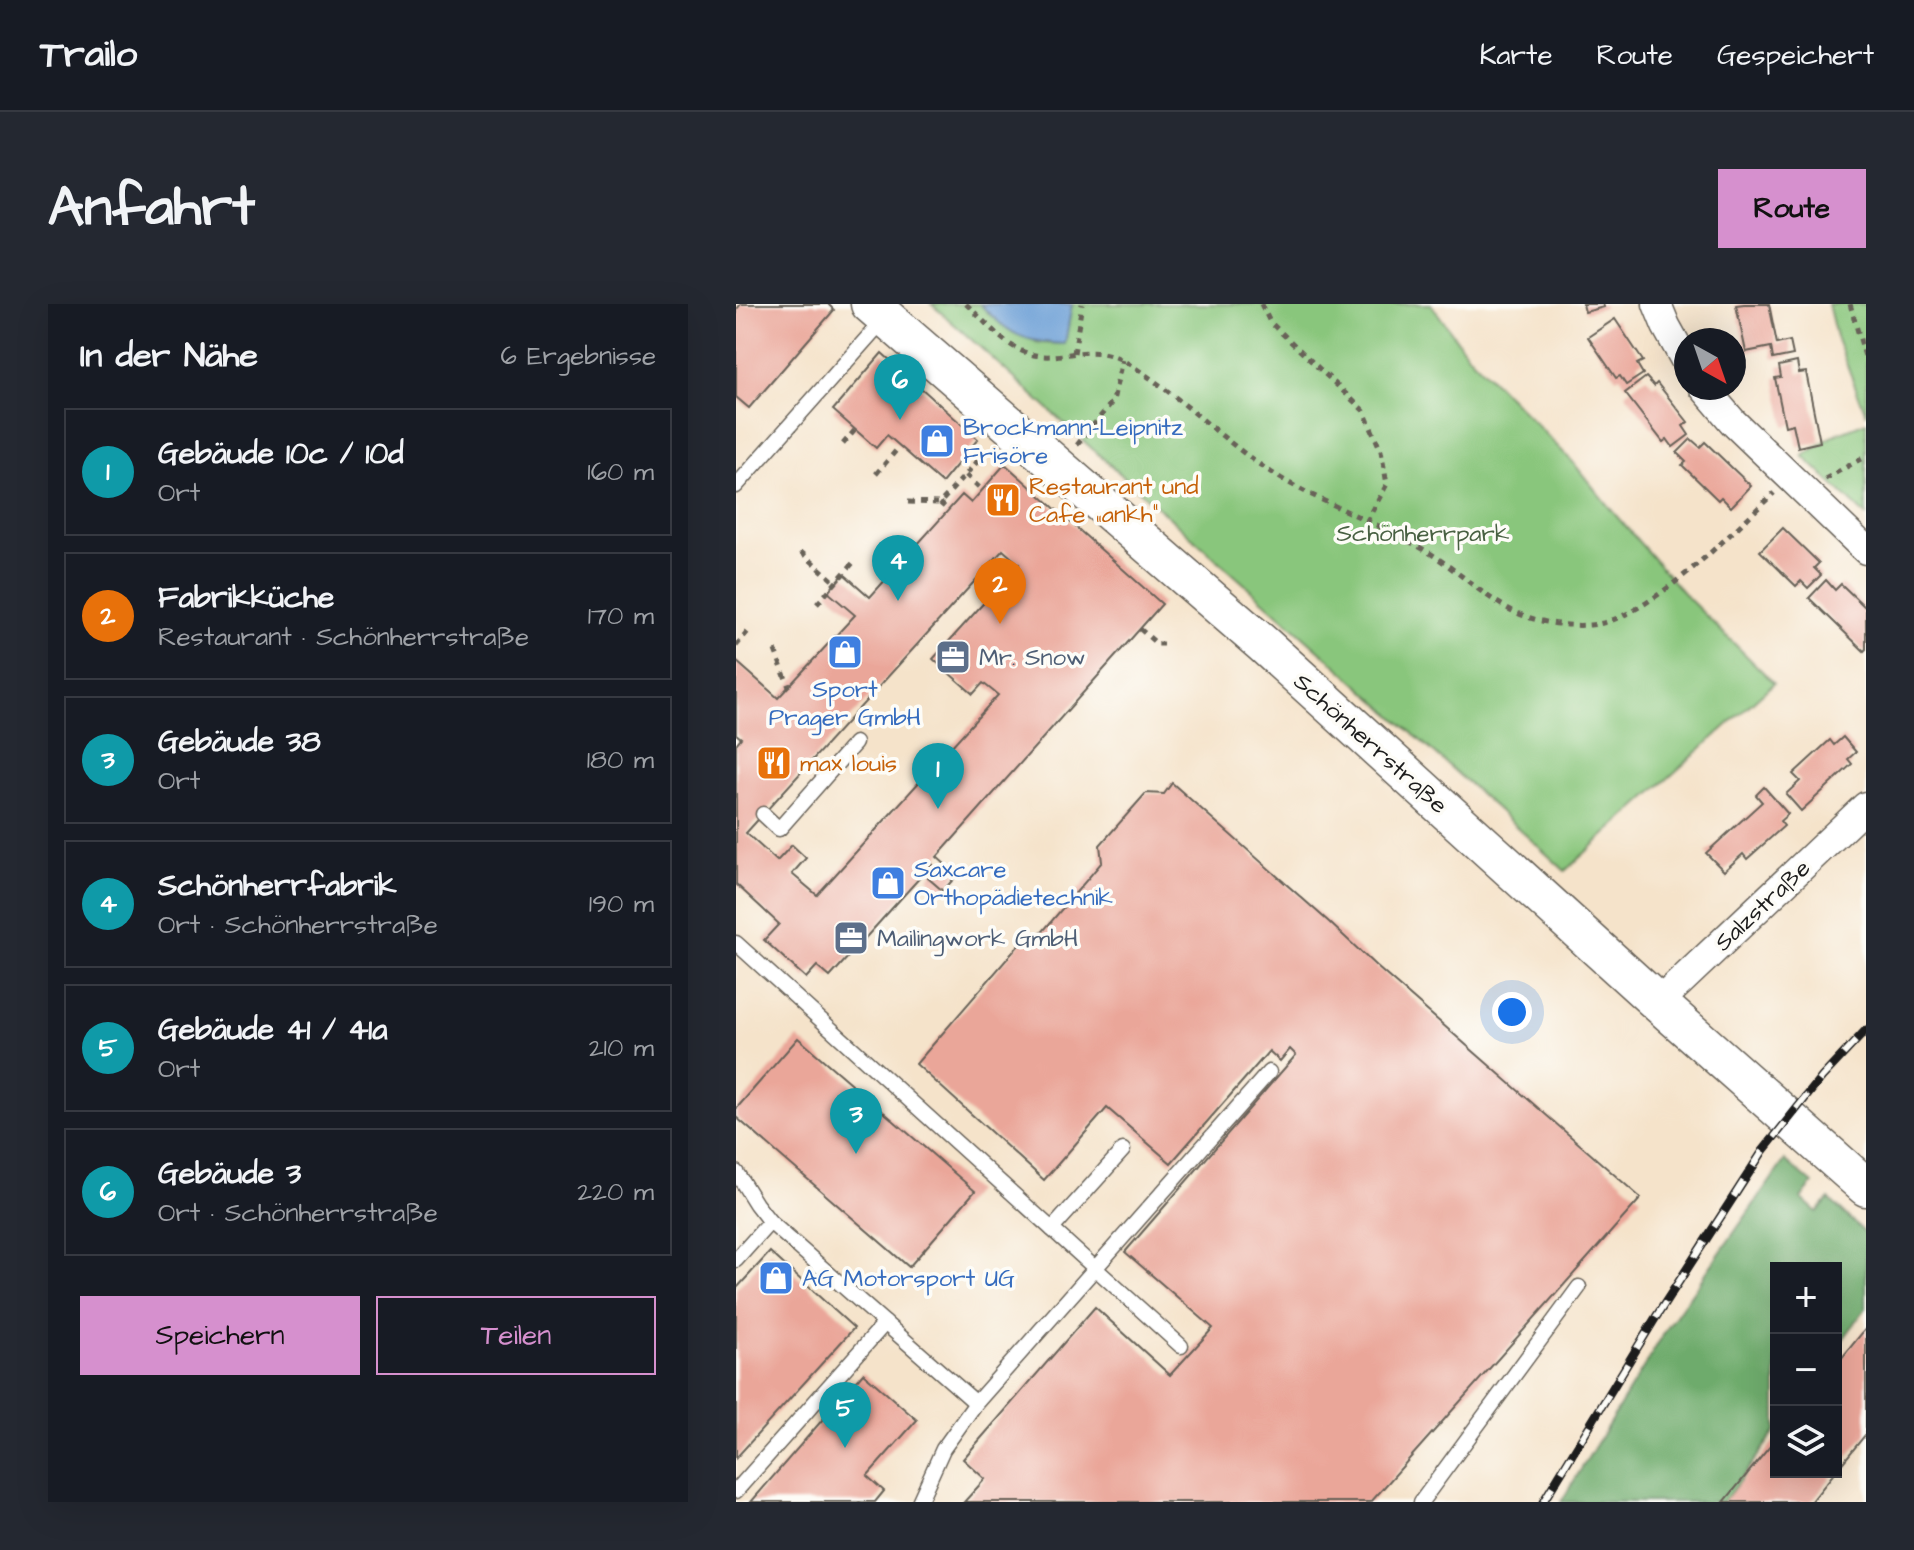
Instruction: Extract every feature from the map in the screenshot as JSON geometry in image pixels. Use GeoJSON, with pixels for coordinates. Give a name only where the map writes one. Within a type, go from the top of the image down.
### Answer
{"type":"FeatureCollection","features":[{"type":"Feature","properties":{"kind":"main road","name":"Schönherrstraße"},"geometry":{"type":"LineString","coordinates":[[878,311],[1264,645],[1658,1003],[1866,1187]]}},
{"type":"Feature","properties":{"kind":"street"},"geometry":{"type":"LineString","coordinates":[[1657,304],[1674,340]]}},
{"type":"Feature","properties":{"kind":"street"},"geometry":{"type":"LineString","coordinates":[[1714,400],[1733,422],[1866,550]]}},
{"type":"Feature","properties":{"kind":"street","name":"Salzstraße"},"geometry":{"type":"LineString","coordinates":[[1658,1003],[1866,806]]}},
{"type":"Feature","properties":{"kind":"lane"},"geometry":{"type":"LineString","coordinates":[[736,486],[878,311]]}},
{"type":"Feature","properties":{"kind":"lane"},"geometry":{"type":"LineString","coordinates":[[763,814],[779,829],[855,743]]}},
{"type":"Feature","properties":{"kind":"lane"},"geometry":{"type":"LineString","coordinates":[[736,943],[1181,1346]]}},
{"type":"Feature","properties":{"kind":"lane"},"geometry":{"type":"LineString","coordinates":[[919,1499],[943,1449],[976,1403],[1269,1072]]}},
{"type":"Feature","properties":{"kind":"lane"},"geometry":{"type":"LineString","coordinates":[[1052,1229],[1123,1150]]}},
{"type":"Feature","properties":{"kind":"lane"},"geometry":{"type":"LineString","coordinates":[[736,1172],[770,1222],[976,1403]]}},
{"type":"Feature","properties":{"kind":"lane"},"geometry":{"type":"LineString","coordinates":[[736,1260],[770,1222]]}},
{"type":"Feature","properties":{"kind":"lane"},"geometry":{"type":"LineString","coordinates":[[1421,1502],[1579,1287]]}},
{"type":"Feature","properties":{"kind":"lane"},"geometry":{"type":"LineString","coordinates":[[736,1491],[885,1323]]}},
{"type":"Feature","properties":{"kind":"path"},"geometry":{"type":"LineString","coordinates":[[966,304],[1006,342],[1028,353],[1045,355],[1093,351],[1122,360],[1160,385],[1237,449],[1277,476],[1431,554],[1508,609],[1562,624],[1591,626],[1616,620],[1639,609],[1709,554],[1806,464],[1821,480],[1866,456]]}},
{"type":"Feature","properties":{"kind":"path"},"geometry":{"type":"LineString","coordinates":[[1074,353],[1082,304]]}},
{"type":"Feature","properties":{"kind":"path"},"geometry":{"type":"LineString","coordinates":[[1261,304],[1270,322],[1364,411],[1381,451],[1387,484],[1367,521]]}},
{"type":"Feature","properties":{"kind":"path"},"geometry":{"type":"LineString","coordinates":[[1850,304],[1866,360]]}},
{"type":"Feature","properties":{"kind":"path"},"geometry":{"type":"LineString","coordinates":[[1081,440],[1113,401],[1122,360]]}},
{"type":"Feature","properties":{"kind":"path"},"geometry":{"type":"LineString","coordinates":[[843,444],[855,430]]}},
{"type":"Feature","properties":{"kind":"path"},"geometry":{"type":"LineString","coordinates":[[876,474],[900,446]]}},
{"type":"Feature","properties":{"kind":"path"},"geometry":{"type":"LineString","coordinates":[[940,503],[977,462],[967,455]]}},
{"type":"Feature","properties":{"kind":"path"},"geometry":{"type":"LineString","coordinates":[[966,475],[982,490]]}},
{"type":"Feature","properties":{"kind":"path"},"geometry":{"type":"LineString","coordinates":[[908,502],[940,503],[948,510]]}},
{"type":"Feature","properties":{"kind":"path"},"geometry":{"type":"LineString","coordinates":[[801,552],[836,583]]}},
{"type":"Feature","properties":{"kind":"path"},"geometry":{"type":"LineString","coordinates":[[817,604],[853,563]]}},
{"type":"Feature","properties":{"kind":"path"},"geometry":{"type":"LineString","coordinates":[[736,646],[750,629]]}},
{"type":"Feature","properties":{"kind":"path"},"geometry":{"type":"LineString","coordinates":[[1140,629],[1157,644],[1163,644]]}},
{"type":"Feature","properties":{"kind":"path"},"geometry":{"type":"LineString","coordinates":[[775,650],[789,687]]}},
{"type":"Feature","properties":{"kind":"green space","name":"Schönherrpark"},"geometry":{"type":"Polygon","coordinates":[[[931,304],[980,304],[990,315],[1038,343],[1065,344],[1072,304],[1431,304],[1468,355],[1572,461],[1685,595],[1774,683],[1565,871],[931,304]]]}},
{"type":"Feature","properties":{"kind":"green space"},"geometry":{"type":"Polygon","coordinates":[[[1828,304],[1866,304],[1866,414],[1836,337],[1828,304]]]}},
{"type":"Feature","properties":{"kind":"green space"},"geometry":{"type":"Polygon","coordinates":[[[1866,422],[1866,516],[1803,456],[1836,434],[1866,422]]]}},
{"type":"Feature","properties":{"kind":"green space"},"geometry":{"type":"Polygon","coordinates":[[[1785,1160],[1813,1184],[1801,1198],[1817,1212],[1829,1199],[1866,1234],[1866,1308],[1842,1341],[1842,1262],[1770,1262],[1770,1439],[1724,1502],[1561,1502],[1668,1327],[1785,1160]]]}},
{"type":"Feature","properties":{"kind":"water"},"geometry":{"type":"Polygon","coordinates":[[[980,304],[1072,304],[1065,344],[1018,335],[980,304]]]}},
{"type":"Feature","properties":{"kind":"building"},"geometry":{"type":"Polygon","coordinates":[[[741,304],[828,304],[834,310],[749,408],[736,397],[736,310],[741,304]]]}},
{"type":"Feature","properties":{"kind":"building"},"geometry":{"type":"Polygon","coordinates":[[[1583,304],[1603,304],[1604,307],[1585,312],[1583,304]]]}},
{"type":"Feature","properties":{"kind":"building"},"geometry":{"type":"Polygon","coordinates":[[[1769,304],[1777,344],[1790,341],[1793,355],[1773,359],[1771,347],[1746,352],[1746,328],[1741,328],[1736,305],[1769,304]]]}},
{"type":"Feature","properties":{"kind":"building"},"geometry":{"type":"Polygon","coordinates":[[[1615,319],[1643,361],[1637,364],[1643,374],[1626,385],[1620,376],[1616,378],[1588,337],[1615,319]]]}},
{"type":"Feature","properties":{"kind":"building"},"geometry":{"type":"Polygon","coordinates":[[[882,353],[978,439],[942,483],[887,435],[876,448],[833,410],[882,353]]]}},
{"type":"Feature","properties":{"kind":"building"},"geometry":{"type":"Polygon","coordinates":[[[1797,362],[1799,373],[1806,372],[1820,442],[1798,447],[1793,424],[1785,426],[1775,378],[1781,377],[1779,366],[1797,362]]]}},
{"type":"Feature","properties":{"kind":"building"},"geometry":{"type":"Polygon","coordinates":[[[1646,377],[1654,386],[1657,383],[1688,422],[1683,426],[1689,435],[1673,447],[1667,439],[1663,442],[1625,393],[1646,377]]]}},
{"type":"Feature","properties":{"kind":"building"},"geometry":{"type":"Polygon","coordinates":[[[1691,439],[1700,447],[1705,442],[1751,486],[1731,507],[1721,497],[1718,500],[1682,465],[1686,462],[1677,453],[1691,439]]]}},
{"type":"Feature","properties":{"kind":"building"},"geometry":{"type":"Polygon","coordinates":[[[1005,464],[1162,604],[937,857],[957,875],[943,891],[928,878],[936,868],[932,864],[830,977],[817,966],[806,978],[764,940],[779,924],[736,884],[736,744],[741,738],[736,734],[736,661],[778,698],[855,615],[828,592],[844,574],[870,597],[962,495],[971,503],[1005,464]],[[1003,550],[746,833],[777,861],[792,845],[806,858],[792,874],[817,895],[998,695],[983,683],[973,694],[933,659],[1019,564],[1003,550]]]}},
{"type":"Feature","properties":{"kind":"building"},"geometry":{"type":"Polygon","coordinates":[[[1783,528],[1819,563],[1814,568],[1821,575],[1808,588],[1801,581],[1796,586],[1760,551],[1783,528]]]}},
{"type":"Feature","properties":{"kind":"building"},"geometry":{"type":"Polygon","coordinates":[[[1826,580],[1835,590],[1841,584],[1866,608],[1864,651],[1809,598],[1826,580]]]}},
{"type":"Feature","properties":{"kind":"building"},"geometry":{"type":"Polygon","coordinates":[[[1843,737],[1856,752],[1848,759],[1852,764],[1801,811],[1786,794],[1800,781],[1793,774],[1830,740],[1834,745],[1843,737]]]}},
{"type":"Feature","properties":{"kind":"building"},"geometry":{"type":"Polygon","coordinates":[[[1172,783],[1641,1198],[1371,1502],[964,1502],[985,1479],[963,1459],[1095,1307],[1170,1375],[1213,1328],[1125,1252],[1296,1055],[1290,1049],[1280,1061],[1269,1051],[1171,1163],[1107,1108],[1044,1180],[916,1064],[1025,938],[1033,943],[1102,862],[1100,845],[1146,793],[1164,794],[1172,783]]]}},
{"type":"Feature","properties":{"kind":"building"},"geometry":{"type":"Polygon","coordinates":[[[1764,787],[1788,814],[1780,821],[1784,826],[1747,859],[1743,854],[1724,871],[1706,853],[1762,802],[1756,795],[1764,787]]]}},
{"type":"Feature","properties":{"kind":"building"},"geometry":{"type":"Polygon","coordinates":[[[798,1038],[975,1191],[909,1267],[736,1117],[736,1109],[798,1038]]]}},
{"type":"Feature","properties":{"kind":"building"},"geometry":{"type":"Polygon","coordinates":[[[770,1252],[854,1328],[736,1458],[736,1289],[770,1252]]]}},
{"type":"Feature","properties":{"kind":"building"},"geometry":{"type":"Polygon","coordinates":[[[1866,1328],[1866,1434],[1842,1464],[1842,1406],[1842,1358],[1866,1328]]]}},
{"type":"Feature","properties":{"kind":"building"},"geometry":{"type":"Polygon","coordinates":[[[863,1373],[917,1420],[867,1476],[884,1491],[875,1502],[751,1502],[863,1373]]]}},
{"type":"Feature","properties":{"kind":"building"},"geometry":{"type":"Polygon","coordinates":[[[1770,1446],[1770,1478],[1830,1478],[1811,1502],[1724,1502],[1770,1446]]]}},
{"type":"Feature","properties":{"kind":"railway"},"geometry":{"type":"LineString","coordinates":[[1543,1502],[1656,1317],[1763,1151],[1822,1077],[1866,1030]]}},
{"type":"Feature","properties":{"kind":"place","name":"Gebäude 3"},"geometry":{"type":"Point","coordinates":[900,420]}},
{"type":"Feature","properties":{"kind":"place","name":"Brockmann-Leipnitz Frisöre"},"geometry":{"type":"Point","coordinates":[937,441]}},
{"type":"Feature","properties":{"kind":"place","name":"Restaurant und Cafe „ankh“"},"geometry":{"type":"Point","coordinates":[1003,500]}},
{"type":"Feature","properties":{"kind":"place","name":"Schönherrfabrik"},"geometry":{"type":"Point","coordinates":[898,601]}},
{"type":"Feature","properties":{"kind":"place","name":"Fabrikküche"},"geometry":{"type":"Point","coordinates":[1000,624]}},
{"type":"Feature","properties":{"kind":"place","name":"Sport Prager GmbH"},"geometry":{"type":"Point","coordinates":[845,652]}},
{"type":"Feature","properties":{"kind":"place","name":"Mr. Snow"},"geometry":{"type":"Point","coordinates":[953,657]}},
{"type":"Feature","properties":{"kind":"place","name":"max louis"},"geometry":{"type":"Point","coordinates":[774,763]}},
{"type":"Feature","properties":{"kind":"place","name":"Gebäude 10c / 10d"},"geometry":{"type":"Point","coordinates":[938,809]}},
{"type":"Feature","properties":{"kind":"place","name":"Saxcare Orthopädietechnik"},"geometry":{"type":"Point","coordinates":[888,883]}},
{"type":"Feature","properties":{"kind":"place","name":"Mailingwork GmbH"},"geometry":{"type":"Point","coordinates":[851,938]}},
{"type":"Feature","properties":{"kind":"place","name":"Gebäude 38"},"geometry":{"type":"Point","coordinates":[856,1154]}},
{"type":"Feature","properties":{"kind":"place","name":"AG Motorsport UG"},"geometry":{"type":"Point","coordinates":[776,1278]}},
{"type":"Feature","properties":{"kind":"place","name":"Gebäude 41 / 41a"},"geometry":{"type":"Point","coordinates":[845,1448]}}]}
